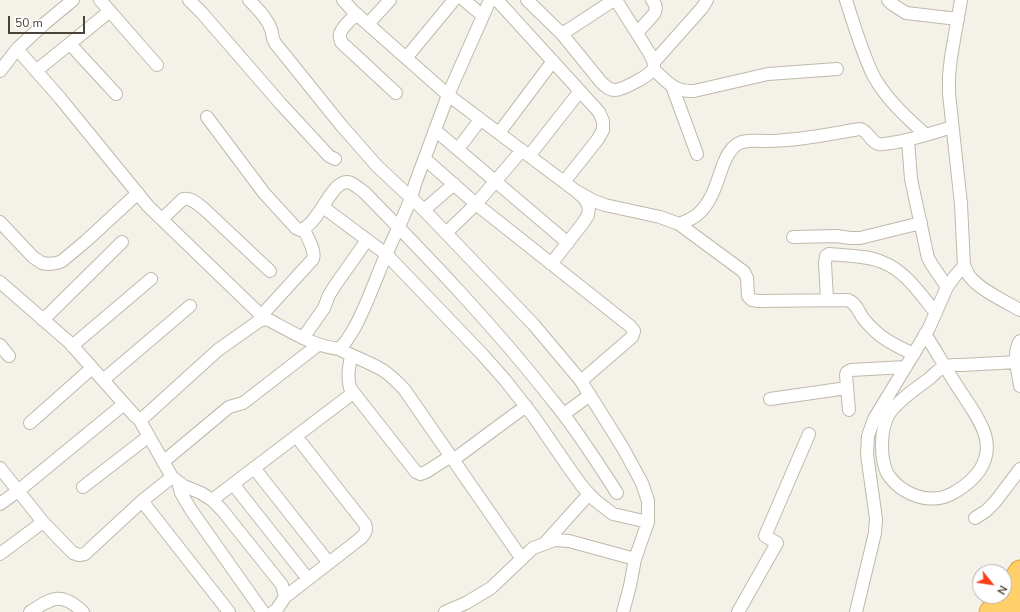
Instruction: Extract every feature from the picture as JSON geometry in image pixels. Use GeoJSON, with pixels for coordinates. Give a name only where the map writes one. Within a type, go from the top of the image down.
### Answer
{"type":"FeatureCollection","features":[{"type":"Feature","properties":{"kind":"highway"},"geometry":{"type":"LineString","coordinates":[[1012,582],[1020,571]]}},
{"type":"Feature","properties":{"kind":"highway"},"geometry":{"type":"LineString","coordinates":[[1010,612],[1020,600]]}},
{"type":"Feature","properties":{"kind":"highway"},"geometry":{"type":"LineString","coordinates":[[990,612],[996,604]]}},
{"type":"Feature","properties":{"kind":"street"},"geometry":{"type":"LineString","coordinates":[[0,71],[17,49],[73,0]]}},
{"type":"Feature","properties":{"kind":"street"},"geometry":{"type":"LineString","coordinates":[[100,0],[158,65]]}},
{"type":"Feature","properties":{"kind":"street"},"geometry":{"type":"LineString","coordinates":[[189,0],[328,156],[335,159]]}},
{"type":"Feature","properties":{"kind":"street"},"geometry":{"type":"LineString","coordinates":[[249,0],[268,22],[275,43],[341,125],[377,166],[424,210],[534,325],[581,381],[623,448],[642,483],[648,501],[648,522],[635,559],[627,610]]}},
{"type":"Feature","properties":{"kind":"street"},"geometry":{"type":"LineString","coordinates":[[343,0],[448,95],[585,199],[589,207],[588,215],[551,264]]}},
{"type":"Feature","properties":{"kind":"street"},"geometry":{"type":"LineString","coordinates":[[368,24],[390,0]]}},
{"type":"Feature","properties":{"kind":"street"},"geometry":{"type":"LineString","coordinates":[[406,58],[454,0]]}},
{"type":"Feature","properties":{"kind":"street"},"geometry":{"type":"LineString","coordinates":[[464,0],[483,16]]}},
{"type":"Feature","properties":{"kind":"street"},"geometry":{"type":"LineString","coordinates":[[339,349],[349,339],[365,308],[386,254],[411,198],[448,95],[490,0]]}},
{"type":"Feature","properties":{"kind":"street"},"geometry":{"type":"LineString","coordinates":[[497,0],[599,112],[604,121],[603,130],[598,139],[564,182]]}},
{"type":"Feature","properties":{"kind":"street"},"geometry":{"type":"LineString","coordinates":[[527,0],[562,34],[601,82],[606,87],[613,90],[619,89],[648,75],[708,0]]}},
{"type":"Feature","properties":{"kind":"street"},"geometry":{"type":"LineString","coordinates":[[562,34],[615,0],[637,33],[654,66],[672,86],[678,90],[685,91],[694,91],[768,74],[837,69]]}},
{"type":"Feature","properties":{"kind":"street"},"geometry":{"type":"LineString","coordinates":[[637,33],[656,11],[656,6],[652,0]]}},
{"type":"Feature","properties":{"kind":"street"},"geometry":{"type":"LineString","coordinates":[[846,0],[874,76],[897,108],[926,135]]}},
{"type":"Feature","properties":{"kind":"street"},"geometry":{"type":"LineString","coordinates":[[888,0],[906,12],[958,19]]}},
{"type":"Feature","properties":{"kind":"street"},"geometry":{"type":"LineString","coordinates":[[961,0],[949,76],[949,94],[961,204],[964,266],[968,275],[976,283],[988,292],[1020,310]]}},
{"type":"Feature","properties":{"kind":"street"},"geometry":{"type":"LineString","coordinates":[[36,71],[110,11]]}},
{"type":"Feature","properties":{"kind":"street"},"geometry":{"type":"LineString","coordinates":[[357,14],[340,33],[339,36],[341,42],[396,93]]}},
{"type":"Feature","properties":{"kind":"street"},"geometry":{"type":"LineString","coordinates":[[70,44],[116,94]]}},
{"type":"Feature","properties":{"kind":"street"},"geometry":{"type":"LineString","coordinates":[[17,49],[148,206],[263,318],[318,345],[339,349],[380,369],[394,379],[404,389],[522,559]]}},
{"type":"Feature","properties":{"kind":"street"},"geometry":{"type":"LineString","coordinates":[[499,133],[553,61]]}},
{"type":"Feature","properties":{"kind":"street"},"geometry":{"type":"LineString","coordinates":[[672,86],[697,154]]}},
{"type":"Feature","properties":{"kind":"street"},"geometry":{"type":"LineString","coordinates":[[446,233],[526,153],[580,91]]}},
{"type":"Feature","properties":{"kind":"street"},"geometry":{"type":"LineString","coordinates":[[207,117],[264,193],[296,228],[304,230]]}},
{"type":"Feature","properties":{"kind":"street"},"geometry":{"type":"LineString","coordinates":[[458,150],[480,120]]}},
{"type":"Feature","properties":{"kind":"street"},"geometry":{"type":"LineString","coordinates":[[679,224],[698,215],[704,208],[709,200],[727,156],[737,144],[745,141],[789,140],[860,129],[867,132],[874,141],[879,144],[908,140],[952,127]]}},
{"type":"Feature","properties":{"kind":"street"},"geometry":{"type":"LineString","coordinates":[[435,130],[568,243]]}},
{"type":"Feature","properties":{"kind":"street"},"geometry":{"type":"LineString","coordinates":[[908,140],[911,178],[928,258],[947,287]]}},
{"type":"Feature","properties":{"kind":"street"},"geometry":{"type":"LineString","coordinates":[[424,159],[476,204],[630,326],[634,331],[632,337],[627,342],[581,381]]}},
{"type":"Feature","properties":{"kind":"street"},"geometry":{"type":"LineString","coordinates":[[304,230],[315,219],[333,191],[340,184],[345,182],[351,183],[364,192],[470,302],[536,380],[564,414],[618,493]]}},
{"type":"Feature","properties":{"kind":"street"},"geometry":{"type":"LineString","coordinates":[[424,210],[454,184]]}},
{"type":"Feature","properties":{"kind":"street"},"geometry":{"type":"LineString","coordinates":[[576,191],[605,205],[660,217],[679,224],[744,272],[747,278],[748,296],[752,300],[848,300],[853,302],[860,314],[874,331],[893,344],[914,354]]}},
{"type":"Feature","properties":{"kind":"street"},"geometry":{"type":"LineString","coordinates":[[0,222],[32,257],[48,264],[57,263],[62,261],[86,241],[138,193]]}},
{"type":"Feature","properties":{"kind":"street"},"geometry":{"type":"LineString","coordinates":[[162,219],[183,199],[187,198],[192,200],[203,208],[270,270]]}},
{"type":"Feature","properties":{"kind":"street"},"geometry":{"type":"LineString","coordinates":[[323,207],[386,254],[482,354],[526,406],[582,486],[596,501],[613,514],[648,522]]}},
{"type":"Feature","properties":{"kind":"street"},"geometry":{"type":"LineString","coordinates":[[793,237],[838,236],[860,238],[921,223]]}},
{"type":"Feature","properties":{"kind":"street"},"geometry":{"type":"LineString","coordinates":[[139,419],[144,417],[218,350],[263,318],[314,256],[304,230]]}},
{"type":"Feature","properties":{"kind":"street"},"geometry":{"type":"LineString","coordinates":[[303,338],[324,308],[329,295],[336,284],[367,240]]}},
{"type":"Feature","properties":{"kind":"street"},"geometry":{"type":"LineString","coordinates":[[43,320],[122,242]]}},
{"type":"Feature","properties":{"kind":"street"},"geometry":{"type":"LineString","coordinates":[[827,300],[826,256],[829,254],[869,258],[882,261],[901,272],[936,313]]}},
{"type":"Feature","properties":{"kind":"street"},"geometry":{"type":"LineString","coordinates":[[856,612],[875,533],[876,519],[866,454],[868,436],[874,419],[914,354],[936,313],[947,287],[964,266]]}},
{"type":"Feature","properties":{"kind":"street"},"geometry":{"type":"LineString","coordinates":[[72,346],[151,279]]}},
{"type":"Feature","properties":{"kind":"street"},"geometry":{"type":"LineString","coordinates":[[0,282],[72,346],[134,416],[139,419],[163,462],[175,479],[191,510],[263,612]]}},
{"type":"Feature","properties":{"kind":"street"},"geometry":{"type":"LineString","coordinates":[[103,380],[190,306]]}},
{"type":"Feature","properties":{"kind":"street"},"geometry":{"type":"LineString","coordinates":[[925,334],[945,366],[982,428],[986,439],[987,453],[983,467],[975,478],[962,488],[950,496],[938,499],[925,499],[904,490],[893,481],[887,472],[883,459],[882,440],[883,429],[889,414],[899,402],[945,366],[1017,362]]}},
{"type":"Feature","properties":{"kind":"street"},"geometry":{"type":"LineString","coordinates":[[1020,341],[1016,350],[1020,386]]}},
{"type":"Feature","properties":{"kind":"street"},"geometry":{"type":"LineString","coordinates":[[0,345],[9,356]]}},
{"type":"Feature","properties":{"kind":"street"},"geometry":{"type":"LineString","coordinates":[[163,462],[229,407],[247,400],[318,345]]}},
{"type":"Feature","properties":{"kind":"street"},"geometry":{"type":"LineString","coordinates":[[351,356],[348,374],[350,388],[416,472],[420,474],[452,458],[526,406]]}},
{"type":"Feature","properties":{"kind":"street"},"geometry":{"type":"LineString","coordinates":[[849,410],[847,372],[851,370],[906,367]]}},
{"type":"Feature","properties":{"kind":"street"},"geometry":{"type":"LineString","coordinates":[[30,423],[92,368]]}},
{"type":"Feature","properties":{"kind":"street"},"geometry":{"type":"LineString","coordinates":[[770,399],[847,388]]}},
{"type":"Feature","properties":{"kind":"street"},"geometry":{"type":"LineString","coordinates":[[212,500],[353,393]]}},
{"type":"Feature","properties":{"kind":"street"},"geometry":{"type":"LineString","coordinates":[[564,414],[590,395]]}},
{"type":"Feature","properties":{"kind":"street"},"geometry":{"type":"LineString","coordinates":[[0,504],[124,404]]}},
{"type":"Feature","properties":{"kind":"street"},"geometry":{"type":"LineString","coordinates":[[738,612],[777,543],[765,536],[809,434]]}},
{"type":"Feature","properties":{"kind":"street"},"geometry":{"type":"LineString","coordinates":[[83,487],[149,436]]}},
{"type":"Feature","properties":{"kind":"street"},"geometry":{"type":"LineString","coordinates":[[273,612],[278,609],[285,597],[361,538],[365,533],[366,528],[296,436]]}},
{"type":"Feature","properties":{"kind":"street"},"geometry":{"type":"LineString","coordinates":[[0,468],[43,522],[73,553],[79,555],[85,554],[142,501],[175,479]]}},
{"type":"Feature","properties":{"kind":"street"},"geometry":{"type":"LineString","coordinates":[[254,468],[328,563]]}},
{"type":"Feature","properties":{"kind":"street"},"geometry":{"type":"LineString","coordinates":[[975,518],[986,511],[995,502],[1020,469]]}},
{"type":"Feature","properties":{"kind":"street"},"geometry":{"type":"LineString","coordinates":[[175,479],[184,486],[201,493],[212,500],[222,510],[282,585],[285,597]]}},
{"type":"Feature","properties":{"kind":"street"},"geometry":{"type":"LineString","coordinates":[[233,484],[308,579]]}},
{"type":"Feature","properties":{"kind":"street"},"geometry":{"type":"LineString","coordinates":[[544,544],[589,494]]}},
{"type":"Feature","properties":{"kind":"street"},"geometry":{"type":"LineString","coordinates":[[142,501],[229,612]]}},
{"type":"Feature","properties":{"kind":"street"},"geometry":{"type":"LineString","coordinates":[[0,554],[43,522]]}},
{"type":"Feature","properties":{"kind":"street"},"geometry":{"type":"LineString","coordinates":[[445,612],[466,603],[491,588],[533,548],[555,540],[569,542],[635,559]]}},
{"type":"Feature","properties":{"kind":"street"},"geometry":{"type":"LineString","coordinates":[[469,612],[479,595]]}},
{"type":"Feature","properties":{"kind":"street"},"geometry":{"type":"LineString","coordinates":[[30,612],[46,601],[64,599],[71,602],[82,612]]}}]}
